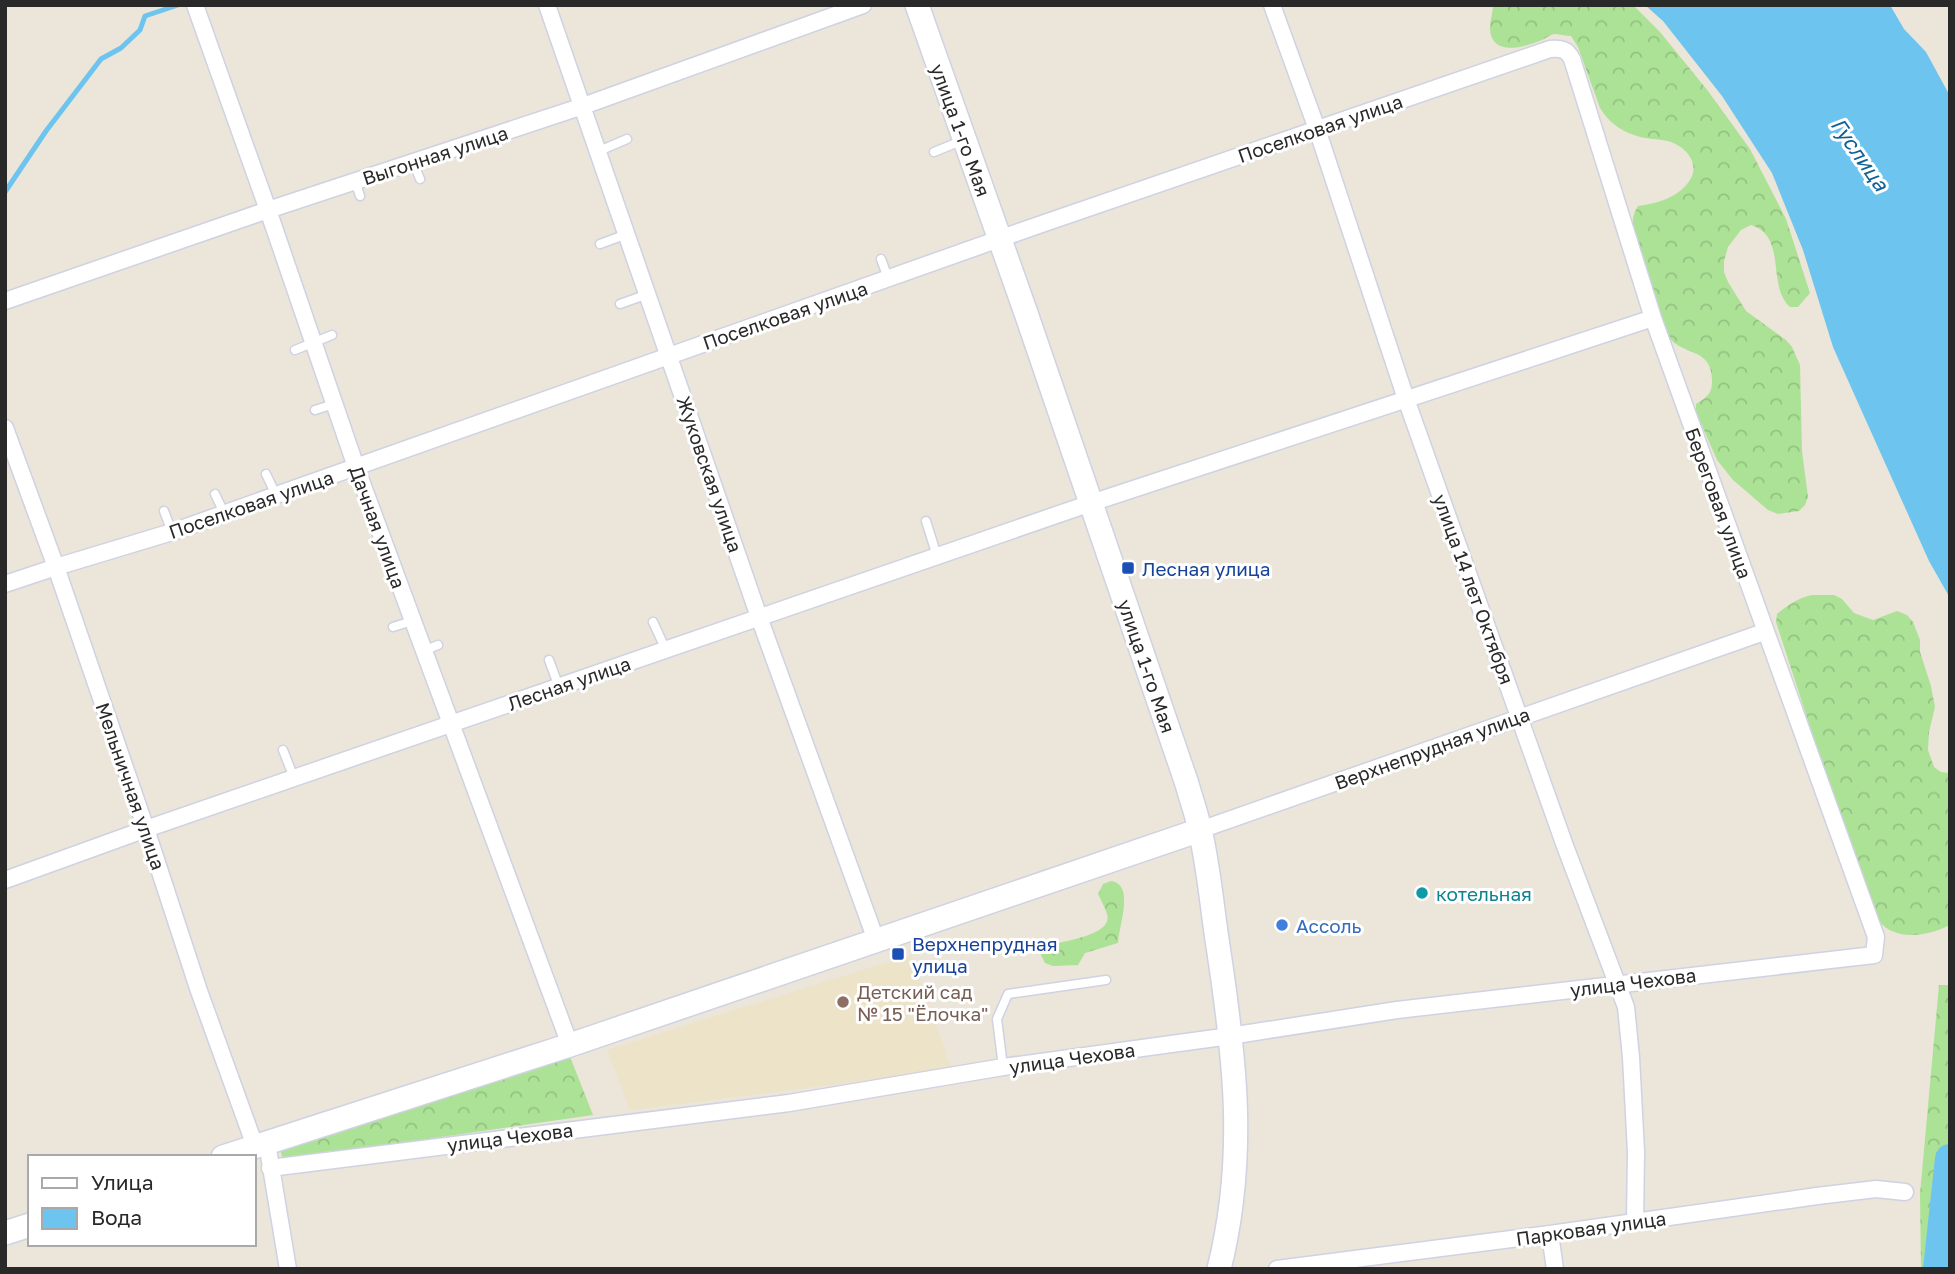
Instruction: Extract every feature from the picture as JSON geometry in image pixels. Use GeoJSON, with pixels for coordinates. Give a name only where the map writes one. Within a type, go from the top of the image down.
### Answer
{"type":"FeatureCollection","features":[{"type":"Feature","properties":{"kind":"main road","name":"улица 1-го Мая"},"geometry":{"type":"LineString","coordinates":[[916,5],[1091,503],[1187,784],[1200,830],[1230,1036],[1236,1110],[1236,1167],[1219,1269]]}},
{"type":"Feature","properties":{"kind":"main road","name":"Верхнепрудная улица"},"geometry":{"type":"LineString","coordinates":[[229,1155],[570,1045],[1200,830]]}},
{"type":"Feature","properties":{"kind":"main road"},"geometry":{"type":"LineString","coordinates":[[5,1233],[28,1226]]}},
{"type":"Feature","properties":{"kind":"street","name":"Дачная улица"},"geometry":{"type":"LineString","coordinates":[[195,5],[356,467],[412,621],[431,648],[450,724],[570,1045]]}},
{"type":"Feature","properties":{"kind":"street","name":"Жуковская улица"},"geometry":{"type":"LineString","coordinates":[[547,5],[759,617],[876,940]]}},
{"type":"Feature","properties":{"kind":"street","name":"Выгонная улица"},"geometry":{"type":"LineString","coordinates":[[5,300],[268,210],[358,189],[413,162],[583,106],[863,5]]}},
{"type":"Feature","properties":{"kind":"street","name":"улица 14 лет Октября"},"geometry":{"type":"LineString","coordinates":[[1272,5],[1317,129],[1406,399],[1626,1007],[1636,1152],[1634,1222]]}},
{"type":"Feature","properties":{"kind":"street","name":"Поселковая улица"},"geometry":{"type":"LineString","coordinates":[[5,584],[172,532],[999,239],[1550,49],[1565,50]]}},
{"type":"Feature","properties":{"kind":"street","name":"Береговая улица"},"geometry":{"type":"LineString","coordinates":[[1565,50],[1572,59],[1653,318],[1876,937],[1874,954]]}},
{"type":"Feature","properties":{"kind":"street","name":"Лесная улица"},"geometry":{"type":"LineString","coordinates":[[5,880],[1091,503],[1653,318]]}},
{"type":"Feature","properties":{"kind":"street","name":"Мельничная улица"},"geometry":{"type":"LineString","coordinates":[[5,428],[56,566],[199,991],[270,1168],[288,1269]]}},
{"type":"Feature","properties":{"kind":"street","name":"Верхнепрудная улица"},"geometry":{"type":"LineString","coordinates":[[1200,830],[1765,632]]}},
{"type":"Feature","properties":{"kind":"street","name":"улица Чехова"},"geometry":{"type":"LineString","coordinates":[[270,1168],[789,1103],[1003,1067],[1397,1010],[1874,954]]}},
{"type":"Feature","properties":{"kind":"street","name":"Парковая улица"},"geometry":{"type":"LineString","coordinates":[[1277,1269],[1876,1189],[1905,1192]]}},
{"type":"Feature","properties":{"kind":"street"},"geometry":{"type":"LineString","coordinates":[[1550,1234],[1555,1269]]}},
{"type":"Feature","properties":{"kind":"lane"},"geometry":{"type":"LineString","coordinates":[[599,151],[627,139]]}},
{"type":"Feature","properties":{"kind":"lane"},"geometry":{"type":"LineString","coordinates":[[934,152],[964,140]]}},
{"type":"Feature","properties":{"kind":"lane"},"geometry":{"type":"LineString","coordinates":[[413,162],[420,179]]}},
{"type":"Feature","properties":{"kind":"lane"},"geometry":{"type":"LineString","coordinates":[[600,244],[627,234]]}},
{"type":"Feature","properties":{"kind":"lane"},"geometry":{"type":"LineString","coordinates":[[881,259],[888,278]]}},
{"type":"Feature","properties":{"kind":"lane"},"geometry":{"type":"LineString","coordinates":[[620,304],[648,294]]}},
{"type":"Feature","properties":{"kind":"lane"},"geometry":{"type":"LineString","coordinates":[[295,350],[332,335]]}},
{"type":"Feature","properties":{"kind":"lane"},"geometry":{"type":"LineString","coordinates":[[315,410],[334,404]]}},
{"type":"Feature","properties":{"kind":"lane"},"geometry":{"type":"LineString","coordinates":[[266,474],[276,495]]}},
{"type":"Feature","properties":{"kind":"lane"},"geometry":{"type":"LineString","coordinates":[[215,494],[224,513]]}},
{"type":"Feature","properties":{"kind":"lane"},"geometry":{"type":"LineString","coordinates":[[164,511],[172,532]]}},
{"type":"Feature","properties":{"kind":"lane"},"geometry":{"type":"LineString","coordinates":[[926,521],[937,556]]}},
{"type":"Feature","properties":{"kind":"lane"},"geometry":{"type":"LineString","coordinates":[[393,627],[412,621]]}},
{"type":"Feature","properties":{"kind":"lane"},"geometry":{"type":"LineString","coordinates":[[653,622],[666,650]]}},
{"type":"Feature","properties":{"kind":"lane"},"geometry":{"type":"LineString","coordinates":[[549,660],[559,687]]}},
{"type":"Feature","properties":{"kind":"lane"},"geometry":{"type":"LineString","coordinates":[[283,750],[294,778]]}},
{"type":"Feature","properties":{"kind":"lane"},"geometry":{"type":"LineString","coordinates":[[1003,1067],[997,1019],[1008,993],[1106,980]]}},
{"type":"Feature","properties":{"kind":"shaded area","name":"Детский сад № 15 \"Ёлочка\""},"geometry":{"type":"Polygon","coordinates":[[[911,955],[952,1070],[630,1110],[607,1050],[911,955]]]}},
{"type":"Feature","properties":{"kind":"green space"},"geometry":{"type":"Polygon","coordinates":[[[1493,5],[1633,5],[1660,32],[1708,91],[1750,149],[1786,219],[1810,293],[1798,307],[1790,307],[1779,287],[1769,240],[1762,231],[1751,225],[1741,230],[1728,247],[1724,272],[1746,311],[1786,340],[1800,365],[1802,451],[1808,497],[1799,511],[1778,514],[1768,510],[1733,480],[1717,460],[1696,412],[1696,404],[1710,393],[1711,371],[1702,357],[1674,343],[1668,336],[1634,233],[1633,219],[1638,206],[1667,199],[1680,191],[1690,180],[1694,168],[1687,152],[1671,142],[1634,135],[1610,121],[1600,108],[1578,47],[1571,36],[1554,34],[1537,42],[1511,48],[1496,44],[1490,28],[1493,5]]]}},
{"type":"Feature","properties":{"kind":"green space"},"geometry":{"type":"Polygon","coordinates":[[[1812,595],[1834,595],[1842,599],[1854,613],[1873,620],[1897,611],[1907,615],[1920,640],[1920,652],[1935,707],[1928,750],[1934,767],[1941,772],[1950,773],[1950,925],[1941,929],[1922,934],[1903,934],[1886,928],[1879,921],[1839,816],[1776,622],[1777,614],[1785,608],[1812,595]]]}},
{"type":"Feature","properties":{"kind":"green space"},"geometry":{"type":"Polygon","coordinates":[[[1111,881],[1118,884],[1124,897],[1118,943],[1085,953],[1078,965],[1053,966],[1045,963],[1041,955],[1044,947],[1094,933],[1107,922],[1107,914],[1098,894],[1103,884],[1111,881]]]}},
{"type":"Feature","properties":{"kind":"green space"},"geometry":{"type":"Polygon","coordinates":[[[1939,985],[1950,985],[1950,1269],[1921,1269],[1920,1194],[1939,985]]]}},
{"type":"Feature","properties":{"kind":"green space"},"geometry":{"type":"Polygon","coordinates":[[[569,1054],[593,1115],[283,1160],[280,1149],[569,1054]]]}},
{"type":"Feature","properties":{"kind":"water"},"geometry":{"type":"Polygon","coordinates":[[[1645,5],[1890,5],[1904,29],[1926,52],[1950,96],[1950,598],[1929,561],[1833,347],[1803,250],[1772,173],[1722,96],[1663,21],[1645,5]]]}},
{"type":"Feature","properties":{"kind":"waterway"},"geometry":{"type":"LineString","coordinates":[[5,192],[46,131],[101,59],[121,48],[140,30],[145,16],[178,5]]}},
{"type":"Feature","properties":{"kind":"waterway","name":"Гуслица"},"geometry":{"type":"LineString","coordinates":[[1938,1269],[1950,1159]]}},
{"type":"Feature","properties":{"kind":"place","name":"Лесная улица"},"geometry":{"type":"Point","coordinates":[1128,568]}},
{"type":"Feature","properties":{"kind":"place","name":"котельная"},"geometry":{"type":"Point","coordinates":[1422,893]}},
{"type":"Feature","properties":{"kind":"place","name":"Ассоль"},"geometry":{"type":"Point","coordinates":[1282,925]}},
{"type":"Feature","properties":{"kind":"place","name":"Верхнепрудная улица"},"geometry":{"type":"Point","coordinates":[898,954]}},
{"type":"Feature","properties":{"kind":"place","name":"Детский сад № 15 \"Ёлочка\""},"geometry":{"type":"Point","coordinates":[843,1002]}}]}
